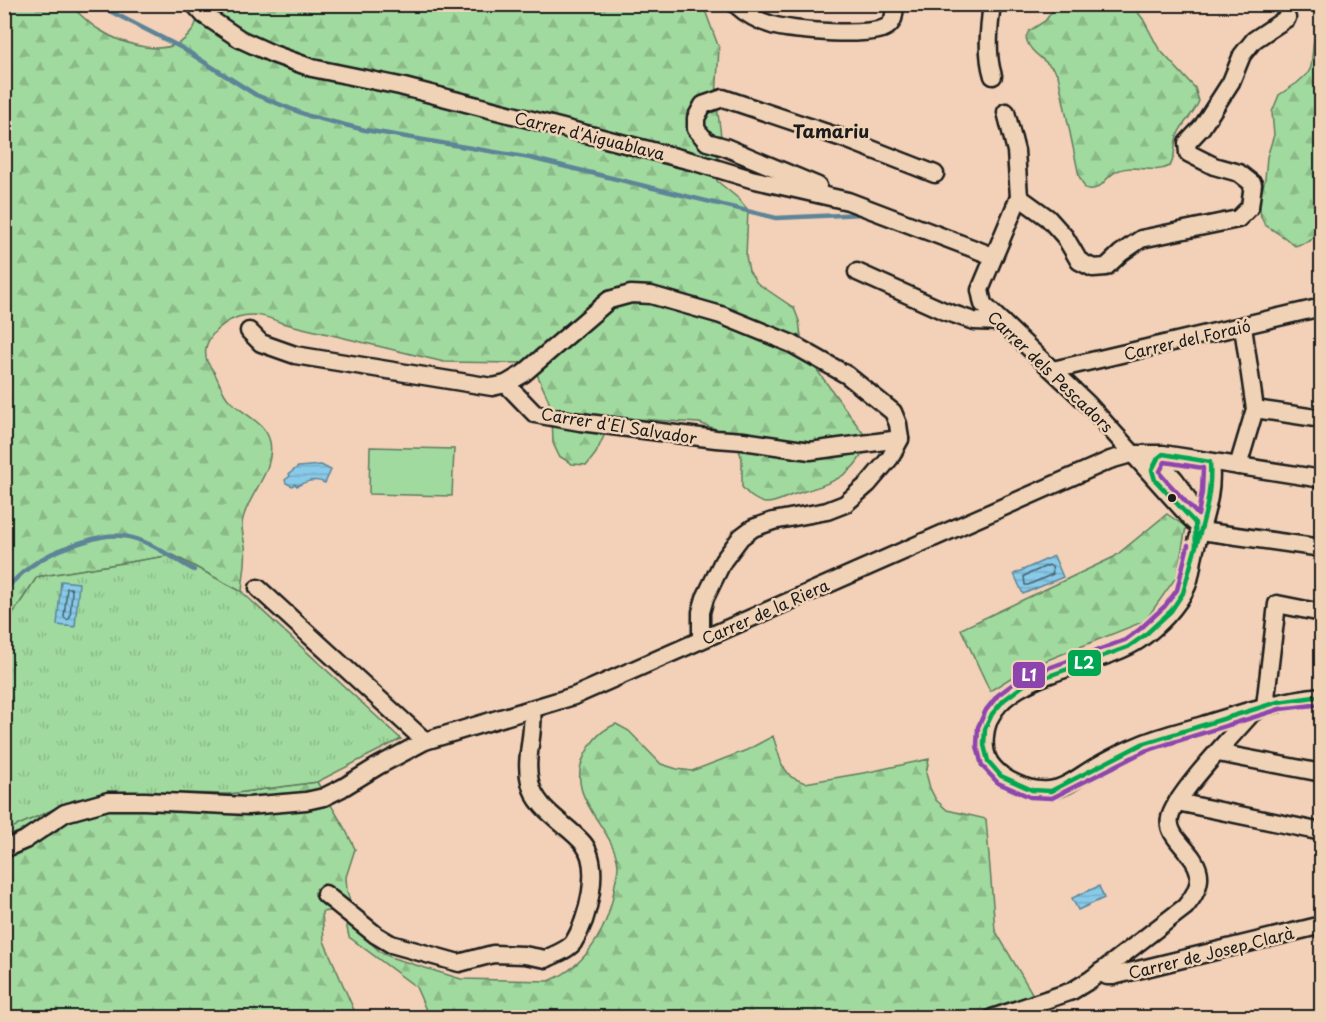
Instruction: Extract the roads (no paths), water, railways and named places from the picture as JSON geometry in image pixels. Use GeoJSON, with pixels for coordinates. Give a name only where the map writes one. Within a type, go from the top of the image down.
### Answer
{"type":"FeatureCollection","features":[{"type":"Feature","properties":{"kind":"street","name":"Carrer d'Aiguablava"},"geometry":{"type":"LineString","coordinates":[[194,4],[204,15],[240,39],[312,68],[411,89],[695,162],[751,179],[848,201],[993,256]]}},
{"type":"Feature","properties":{"kind":"street"},"geometry":{"type":"LineString","coordinates":[[735,4],[744,12],[772,25],[826,33],[874,31],[887,27],[893,19],[895,4]]}},
{"type":"Feature","properties":{"kind":"street"},"geometry":{"type":"LineString","coordinates":[[992,4],[989,45],[993,76]]}},
{"type":"Feature","properties":{"kind":"street"},"geometry":{"type":"LineString","coordinates":[[1019,196],[1047,218],[1065,237],[1079,261],[1093,268],[1106,267],[1141,239],[1238,219],[1250,207],[1253,184],[1239,173],[1214,166],[1188,153],[1187,143],[1202,127],[1232,82],[1242,55],[1254,40],[1287,18]]}},
{"type":"Feature","properties":{"kind":"street"},"geometry":{"type":"LineString","coordinates":[[848,201],[792,174],[725,147],[706,142],[696,129],[696,118],[703,105],[723,99],[848,140],[934,174]]}},
{"type":"Feature","properties":{"kind":"street","name":"Carrer dels Pescadors"},"geometry":{"type":"LineString","coordinates":[[1006,112],[1016,151],[1019,196],[993,256],[980,290],[980,298],[983,304],[1087,403],[1197,534]]}},
{"type":"Feature","properties":{"kind":"street"},"geometry":{"type":"LineString","coordinates":[[857,272],[944,311],[975,321],[1002,322]]}},
{"type":"Feature","properties":{"kind":"street"},"geometry":{"type":"LineString","coordinates":[[249,331],[261,343],[295,355],[492,387],[506,384],[523,374],[609,300],[631,294],[651,295],[721,315],[751,327],[792,344],[847,375],[893,412],[898,424],[900,439],[890,458],[868,484],[845,504],[827,511],[773,521],[753,528],[741,537],[723,561],[705,598],[701,612],[701,639]]}},
{"type":"Feature","properties":{"kind":"street","name":"Carrer del Foraió"},"geometry":{"type":"LineString","coordinates":[[1053,370],[1322,307]]}},
{"type":"Feature","properties":{"kind":"street"},"geometry":{"type":"LineString","coordinates":[[1238,466],[1255,408],[1243,327]]}},
{"type":"Feature","properties":{"kind":"street","name":"Carrer d'El Salvador"},"geometry":{"type":"LineString","coordinates":[[506,384],[536,414],[580,422],[810,451],[900,439]]}},
{"type":"Feature","properties":{"kind":"street"},"geometry":{"type":"LineString","coordinates":[[1255,408],[1322,419]]}},
{"type":"Feature","properties":{"kind":"street","name":"Carrer de la Riera"},"geometry":{"type":"LineString","coordinates":[[4,849],[25,840],[65,813],[108,801],[248,806],[324,797],[342,789],[424,741],[574,696],[1110,460],[1131,454],[1163,454],[1322,479]]}},
{"type":"Feature","properties":{"kind":"street"},"geometry":{"type":"LineString","coordinates":[[1210,462],[1210,498],[1197,534],[1187,586],[1165,618],[1128,647],[1024,685],[1004,700],[992,714],[985,729],[984,745],[988,761],[1001,776],[1017,784],[1032,790],[1051,790],[1142,744],[1265,706],[1322,696]]}},
{"type":"Feature","properties":{"kind":"street"},"geometry":{"type":"LineString","coordinates":[[1197,534],[1322,548]]}},
{"type":"Feature","properties":{"kind":"street"},"geometry":{"type":"LineString","coordinates":[[258,588],[424,741]]}},
{"type":"Feature","properties":{"kind":"street"},"geometry":{"type":"LineString","coordinates":[[1265,706],[1277,604],[1322,613]]}},
{"type":"Feature","properties":{"kind":"street"},"geometry":{"type":"LineString","coordinates":[[992,1017],[1072,991],[1185,907],[1194,897],[1200,879],[1193,858],[1171,830],[1169,821],[1172,810],[1252,713],[1265,706]]}},
{"type":"Feature","properties":{"kind":"street"},"geometry":{"type":"LineString","coordinates":[[325,894],[376,935],[391,944],[459,963],[493,954],[524,955],[546,959],[572,945],[585,915],[591,888],[592,861],[584,844],[539,802],[530,783],[528,759],[534,723],[532,710]]}},
{"type":"Feature","properties":{"kind":"street"},"geometry":{"type":"LineString","coordinates":[[1218,753],[1322,773]]}},
{"type":"Feature","properties":{"kind":"street"},"geometry":{"type":"LineString","coordinates":[[1177,802],[1322,832]]}},
{"type":"Feature","properties":{"kind":"street","name":"Carrer de Josep Clarà"},"geometry":{"type":"LineString","coordinates":[[1100,972],[1113,976],[1322,925]]}},
{"type":"Feature","properties":{"kind":"water"},"geometry":{"type":"Polygon","coordinates":[[[321,465],[331,470],[325,483],[311,481],[292,486],[286,483],[285,480],[290,476],[289,474],[298,467],[321,465]]]}},
{"type":"Feature","properties":{"kind":"water"},"geometry":{"type":"Polygon","coordinates":[[[1054,556],[1063,577],[1023,594],[1014,574],[1054,556]]]}},
{"type":"Feature","properties":{"kind":"water"},"geometry":{"type":"Polygon","coordinates":[[[61,581],[79,583],[75,627],[57,625],[61,581]]]}},
{"type":"Feature","properties":{"kind":"water"},"geometry":{"type":"Polygon","coordinates":[[[1099,886],[1104,898],[1078,910],[1072,898],[1099,886]]]}},
{"type":"Feature","properties":{"kind":"waterway"},"geometry":{"type":"LineString","coordinates":[[96,4],[182,48],[256,95],[309,116],[365,130],[530,158],[776,218],[864,214]]}},
{"type":"Feature","properties":{"kind":"waterway"},"geometry":{"type":"LineString","coordinates":[[4,591],[22,573],[41,559],[73,545],[109,536],[123,536],[142,541],[194,570]]}},
{"type":"Feature","properties":{"kind":"district","name":"Tamariu"},"geometry":{"type":"Point","coordinates":[831,130]}}]}
